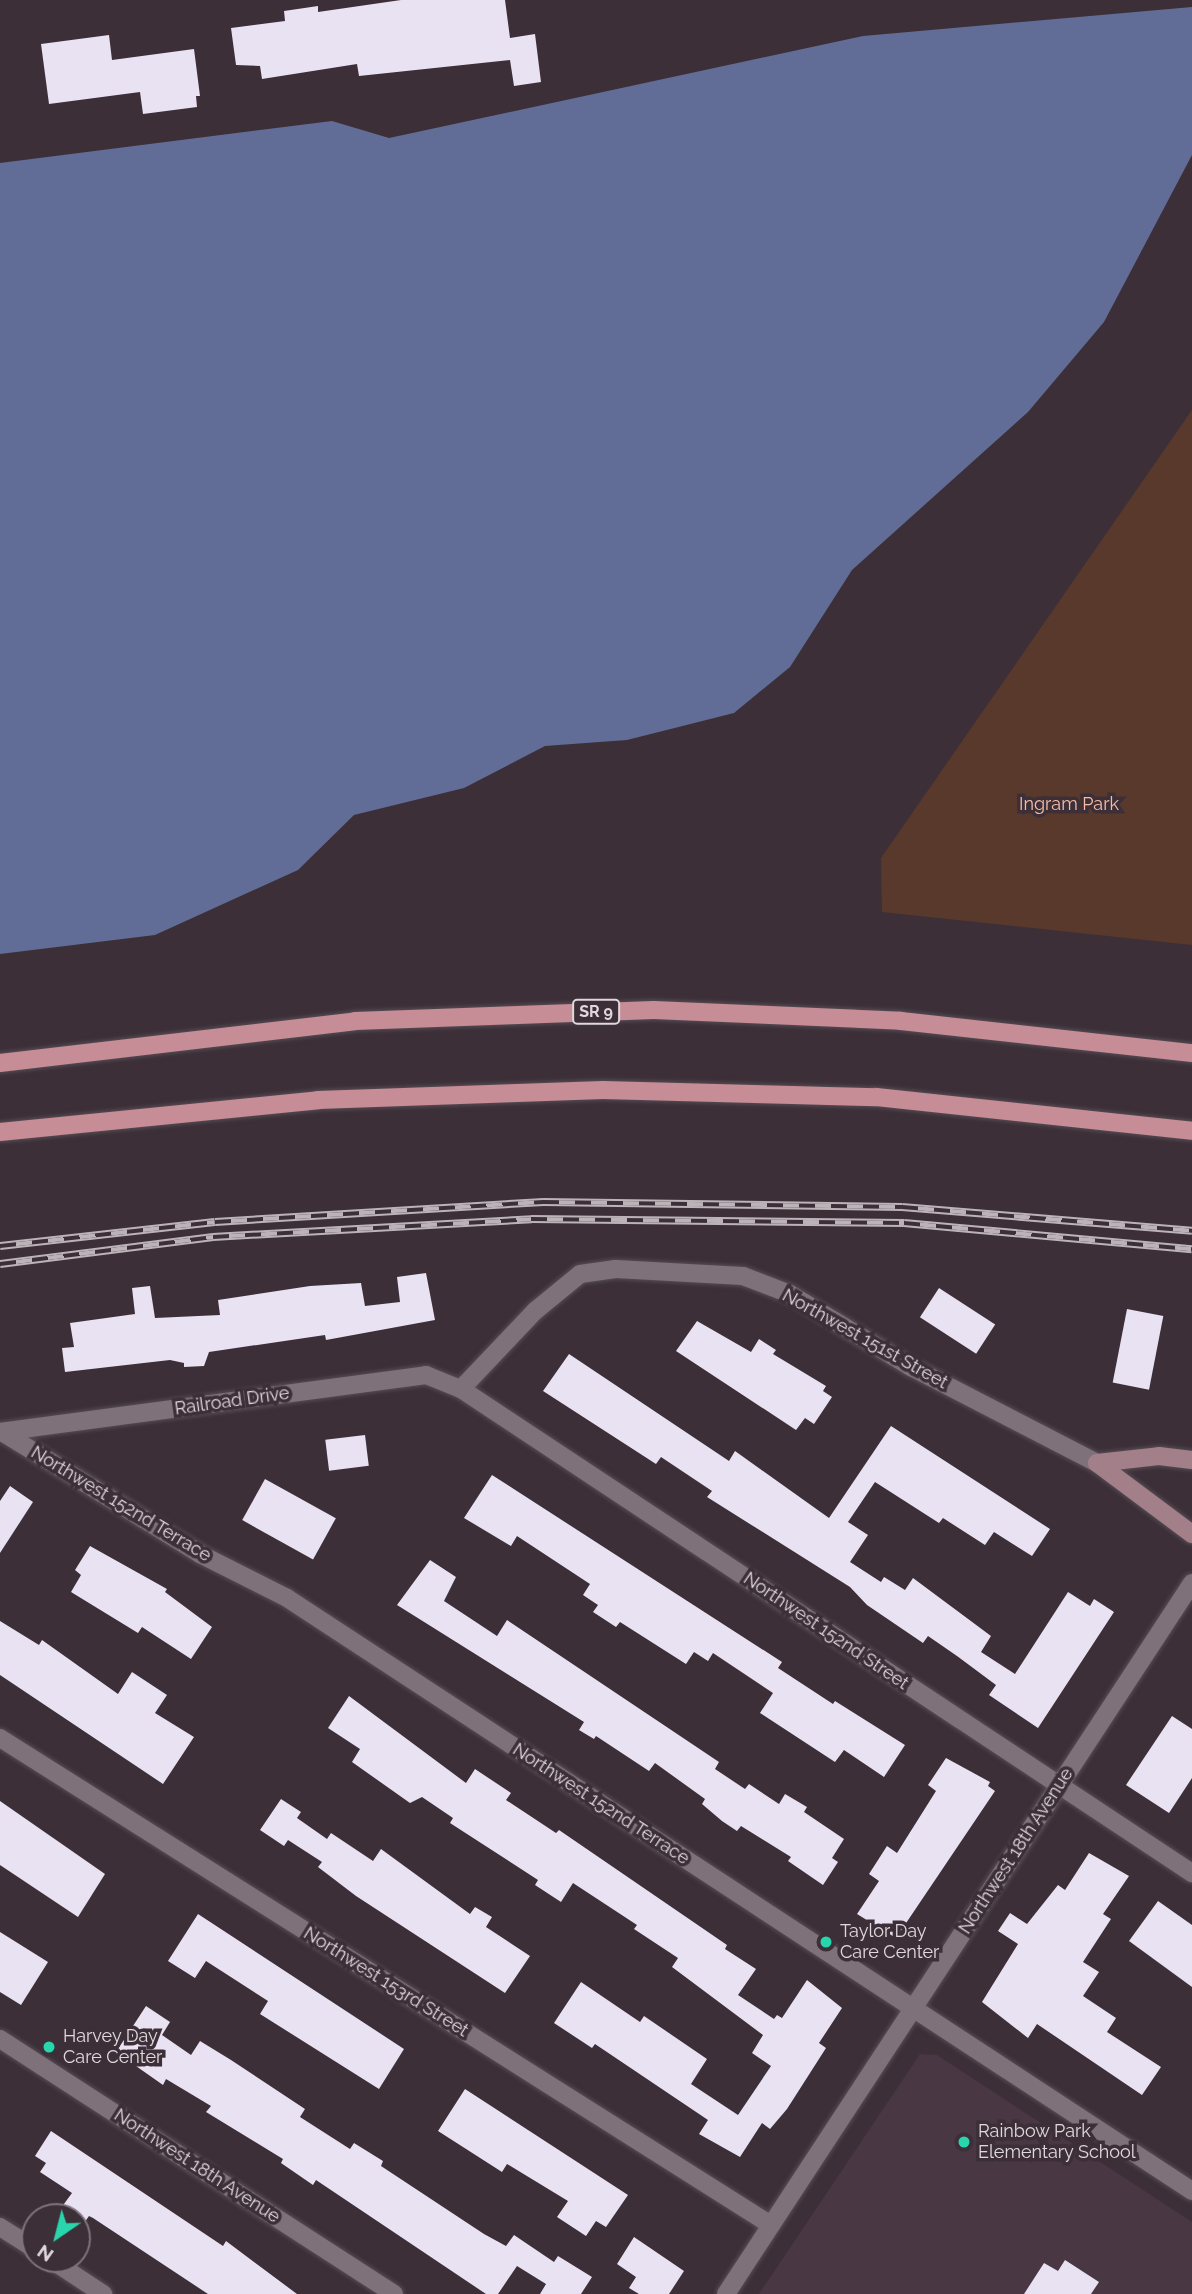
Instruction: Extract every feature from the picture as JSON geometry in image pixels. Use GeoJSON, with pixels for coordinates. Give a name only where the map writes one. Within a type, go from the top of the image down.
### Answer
{"type":"FeatureCollection","features":[{"type":"Feature","properties":{"kind":"main road","name":"SR 9"},"geometry":{"type":"LineString","coordinates":[[0,1063],[355,1021],[654,1010],[901,1021],[1192,1053]]}},
{"type":"Feature","properties":{"kind":"main road"},"geometry":{"type":"LineString","coordinates":[[0,1132],[318,1100],[603,1090],[876,1097],[1192,1130]]}},
{"type":"Feature","properties":{"kind":"street","name":"Northwest 151st Street"},"geometry":{"type":"LineString","coordinates":[[461,1389],[534,1311],[580,1274],[616,1269],[743,1276],[790,1294],[911,1367],[1097,1464],[1192,1534]]}},
{"type":"Feature","properties":{"kind":"street","name":"Railroad Drive"},"geometry":{"type":"LineString","coordinates":[[1,1432],[426,1375],[461,1389]]}},
{"type":"Feature","properties":{"kind":"street","name":"Northwest 152nd Street"},"geometry":{"type":"LineString","coordinates":[[461,1389],[1192,1873]]}},
{"type":"Feature","properties":{"kind":"street","name":"Northwest 152nd Terrace"},"geometry":{"type":"LineString","coordinates":[[1,1432],[200,1554],[287,1598],[1192,2191]]}},
{"type":"Feature","properties":{"kind":"street"},"geometry":{"type":"LineString","coordinates":[[1097,1464],[1159,1456],[1192,1460]]}},
{"type":"Feature","properties":{"kind":"street","name":"Northwest 18th Avenue"},"geometry":{"type":"LineString","coordinates":[[726,2294],[1192,1583]]}},
{"type":"Feature","properties":{"kind":"street","name":"Northwest 153rd Street"},"geometry":{"type":"LineString","coordinates":[[0,1738],[771,2225]]}},
{"type":"Feature","properties":{"kind":"street","name":"Northwest 18th Avenue"},"geometry":{"type":"LineString","coordinates":[[0,2039],[394,2294]]}},
{"type":"Feature","properties":{"kind":"street"},"geometry":{"type":"LineString","coordinates":[[0,2227],[21,2240]]}},
{"type":"Feature","properties":{"kind":"street"},"geometry":{"type":"LineString","coordinates":[[71,2273],[103,2294]]}},
{"type":"Feature","properties":{"kind":"shaded area","name":"Rainbow Park Elementary School"},"geometry":{"type":"Polygon","coordinates":[[[920,2054],[937,2055],[1192,2222],[1192,2294],[759,2294],[920,2054]]]}},
{"type":"Feature","properties":{"kind":"green space","name":"Ingram Park"},"geometry":{"type":"Polygon","coordinates":[[[1192,410],[1192,945],[882,912],[881,858],[1192,410]]]}},
{"type":"Feature","properties":{"kind":"water"},"geometry":{"type":"Polygon","coordinates":[[[1192,7],[1192,155],[1104,322],[1028,412],[852,570],[790,667],[734,713],[627,740],[545,746],[464,788],[354,815],[298,870],[155,935],[0,954],[0,163],[332,121],[389,138],[863,36],[1192,7]]]}},
{"type":"Feature","properties":{"kind":"building"},"geometry":{"type":"Polygon","coordinates":[[[401,0],[505,0],[510,38],[535,34],[541,82],[514,86],[510,60],[359,76],[357,64],[262,79],[260,66],[236,65],[231,28],[285,21],[284,11],[318,6],[318,12],[401,0]]]}},
{"type":"Feature","properties":{"kind":"building"},"geometry":{"type":"Polygon","coordinates":[[[109,35],[112,60],[194,49],[200,96],[196,96],[197,107],[143,114],[140,92],[49,104],[41,44],[109,35]]]}},
{"type":"Feature","properties":{"kind":"building"},"geometry":{"type":"Polygon","coordinates":[[[426,1273],[435,1320],[326,1340],[325,1335],[209,1352],[204,1366],[184,1367],[184,1363],[170,1360],[65,1372],[62,1348],[74,1347],[70,1323],[135,1314],[132,1288],[150,1286],[155,1318],[220,1315],[218,1300],[310,1286],[361,1283],[365,1306],[400,1302],[397,1277],[426,1273]]]}},
{"type":"Feature","properties":{"kind":"building"},"geometry":{"type":"Polygon","coordinates":[[[939,1288],[995,1324],[976,1354],[920,1317],[939,1288]]]}},
{"type":"Feature","properties":{"kind":"building"},"geometry":{"type":"Polygon","coordinates":[[[1127,1309],[1163,1316],[1149,1390],[1113,1383],[1127,1309]]]}},
{"type":"Feature","properties":{"kind":"building"},"geometry":{"type":"Polygon","coordinates":[[[697,1321],[751,1352],[759,1339],[776,1350],[773,1354],[826,1386],[823,1391],[832,1397],[814,1424],[805,1418],[796,1430],[676,1351],[697,1321]]]}},
{"type":"Feature","properties":{"kind":"building"},"geometry":{"type":"Polygon","coordinates":[[[569,1354],[729,1461],[735,1451],[829,1518],[891,1426],[1050,1529],[1032,1556],[994,1532],[985,1545],[943,1518],[939,1523],[875,1482],[848,1522],[868,1535],[850,1562],[881,1582],[884,1577],[905,1590],[913,1578],[991,1636],[981,1652],[1015,1674],[1068,1592],[1090,1606],[1094,1599],[1114,1612],[1038,1728],[989,1695],[996,1685],[928,1636],[923,1643],[867,1605],[850,1587],[707,1497],[712,1491],[661,1457],[656,1464],[543,1391],[569,1354]]]}},
{"type":"Feature","properties":{"kind":"building"},"geometry":{"type":"Polygon","coordinates":[[[365,1435],[369,1466],[329,1471],[325,1440],[365,1435]]]}},
{"type":"Feature","properties":{"kind":"building"},"geometry":{"type":"Polygon","coordinates":[[[492,1475],[782,1662],[778,1668],[833,1704],[835,1701],[905,1745],[884,1777],[844,1750],[835,1762],[760,1713],[773,1693],[713,1653],[708,1661],[694,1652],[686,1664],[620,1622],[616,1627],[593,1612],[598,1605],[583,1595],[590,1584],[517,1536],[511,1546],[464,1518],[492,1475]]]}},
{"type":"Feature","properties":{"kind":"building"},"geometry":{"type":"Polygon","coordinates":[[[265,1479],[336,1518],[313,1559],[242,1520],[265,1479]]]}},
{"type":"Feature","properties":{"kind":"building"},"geometry":{"type":"Polygon","coordinates":[[[10,1486],[33,1502],[0,1553],[0,1501],[10,1486]]]}},
{"type":"Feature","properties":{"kind":"building"},"geometry":{"type":"Polygon","coordinates":[[[90,1546],[167,1589],[165,1592],[212,1627],[191,1659],[142,1627],[138,1633],[71,1592],[81,1575],[75,1570],[90,1546]]]}},
{"type":"Feature","properties":{"kind":"building"},"geometry":{"type":"Polygon","coordinates":[[[430,1560],[456,1577],[444,1601],[497,1636],[507,1620],[719,1762],[715,1769],[745,1789],[749,1784],[779,1804],[785,1794],[807,1807],[804,1812],[844,1839],[832,1858],[838,1862],[823,1885],[788,1861],[791,1857],[741,1826],[737,1831],[722,1821],[702,1804],[705,1799],[655,1763],[649,1771],[596,1736],[594,1739],[579,1730],[584,1722],[397,1605],[430,1560]]]}},
{"type":"Feature","properties":{"kind":"building"},"geometry":{"type":"Polygon","coordinates":[[[0,1621],[39,1645],[42,1640],[118,1694],[132,1672],[167,1695],[155,1713],[194,1737],[163,1784],[0,1675],[0,1621]]]}},
{"type":"Feature","properties":{"kind":"building"},"geometry":{"type":"Polygon","coordinates":[[[349,1696],[466,1783],[475,1769],[511,1793],[506,1800],[556,1833],[559,1830],[727,1945],[725,1949],[756,1969],[738,1995],[774,2019],[777,2015],[782,2018],[807,1980],[842,2008],[819,2043],[826,2048],[787,2109],[770,2129],[762,2123],[740,2157],[699,2134],[708,2120],[595,2044],[592,2048],[554,2023],[581,1982],[640,2022],[644,2016],[707,2059],[691,2084],[738,2115],[771,2066],[752,2053],[763,2035],[672,1967],[678,1958],[634,1929],[637,1925],[573,1883],[561,1902],[535,1885],[538,1880],[450,1823],[453,1818],[422,1797],[410,1803],[352,1762],[360,1749],[328,1728],[349,1696]]]}},
{"type":"Feature","properties":{"kind":"building"},"geometry":{"type":"Polygon","coordinates":[[[1172,1716],[1192,1729],[1192,1778],[1169,1813],[1126,1785],[1172,1716]]]}},
{"type":"Feature","properties":{"kind":"building"},"geometry":{"type":"Polygon","coordinates":[[[946,1758],[990,1782],[988,1786],[995,1791],[896,1938],[857,1914],[879,1881],[869,1874],[887,1846],[897,1853],[936,1791],[928,1785],[946,1758]]]}},
{"type":"Feature","properties":{"kind":"building"},"geometry":{"type":"Polygon","coordinates":[[[281,1799],[301,1812],[297,1818],[327,1839],[331,1833],[373,1861],[381,1849],[470,1914],[475,1907],[492,1917],[486,1927],[530,1956],[505,1993],[356,1896],[318,1867],[322,1862],[288,1840],[284,1846],[260,1830],[281,1799]]]}},
{"type":"Feature","properties":{"kind":"building"},"geometry":{"type":"Polygon","coordinates":[[[0,1801],[105,1874],[78,1917],[0,1865],[0,1801]]]}},
{"type":"Feature","properties":{"kind":"building"},"geometry":{"type":"Polygon","coordinates":[[[1089,1853],[1129,1876],[1103,1914],[1111,1919],[1083,1962],[1099,1972],[1083,1996],[1116,2018],[1107,2032],[1161,2067],[1142,2095],[1037,2024],[1028,2038],[982,2002],[1018,1944],[998,1931],[1010,1913],[1027,1924],[1058,1885],[1065,1890],[1089,1853]]]}},
{"type":"Feature","properties":{"kind":"building"},"geometry":{"type":"Polygon","coordinates":[[[1158,1901],[1192,1925],[1192,1987],[1129,1941],[1158,1901]]]}},
{"type":"Feature","properties":{"kind":"building"},"geometry":{"type":"Polygon","coordinates":[[[198,1914],[404,2049],[379,2089],[260,2014],[268,2001],[206,1961],[195,1978],[168,1961],[198,1914]]]}},
{"type":"Feature","properties":{"kind":"building"},"geometry":{"type":"Polygon","coordinates":[[[0,1932],[48,1962],[21,2005],[0,1992],[0,1932]]]}},
{"type":"Feature","properties":{"kind":"building"},"geometry":{"type":"Polygon","coordinates":[[[146,2006],[170,2022],[162,2035],[191,2055],[200,2041],[305,2109],[300,2117],[350,2149],[354,2143],[383,2161],[381,2166],[484,2234],[506,2246],[514,2235],[554,2262],[558,2256],[592,2277],[581,2294],[540,2294],[546,2284],[517,2266],[498,2294],[486,2294],[316,2180],[313,2185],[281,2163],[283,2159],[206,2112],[211,2106],[166,2079],[163,2085],[116,2052],[146,2006]]]}},
{"type":"Feature","properties":{"kind":"building"},"geometry":{"type":"Polygon","coordinates":[[[465,2089],[628,2195],[606,2227],[596,2221],[586,2236],[557,2217],[568,2201],[507,2164],[502,2172],[438,2131],[465,2089]]]}},
{"type":"Feature","properties":{"kind":"building"},"geometry":{"type":"Polygon","coordinates":[[[51,2131],[223,2246],[226,2241],[297,2294],[208,2294],[91,2217],[91,2203],[65,2203],[72,2193],[40,2172],[46,2163],[35,2156],[51,2131]]]}},
{"type":"Feature","properties":{"kind":"building"},"geometry":{"type":"Polygon","coordinates":[[[634,2237],[684,2271],[669,2294],[639,2294],[629,2288],[636,2277],[617,2264],[634,2237]]]}},
{"type":"Feature","properties":{"kind":"building"},"geometry":{"type":"Polygon","coordinates":[[[1065,2260],[1099,2282],[1091,2294],[1024,2294],[1044,2263],[1058,2271],[1065,2260]]]}},
{"type":"Feature","properties":{"kind":"railway"},"geometry":{"type":"LineString","coordinates":[[0,1246],[215,1222],[543,1202],[902,1207],[1192,1231]]}},
{"type":"Feature","properties":{"kind":"railway"},"geometry":{"type":"LineString","coordinates":[[0,1264],[213,1237],[531,1219],[904,1223],[1192,1249]]}},
{"type":"Feature","properties":{"kind":"place","name":"Taylor Day Care Center"},"geometry":{"type":"Point","coordinates":[826,1942]}},
{"type":"Feature","properties":{"kind":"place","name":"Harvey Day Care Center"},"geometry":{"type":"Point","coordinates":[49,2047]}},
{"type":"Feature","properties":{"kind":"place","name":"Rainbow Park Elementary School"},"geometry":{"type":"Point","coordinates":[964,2142]}}]}
